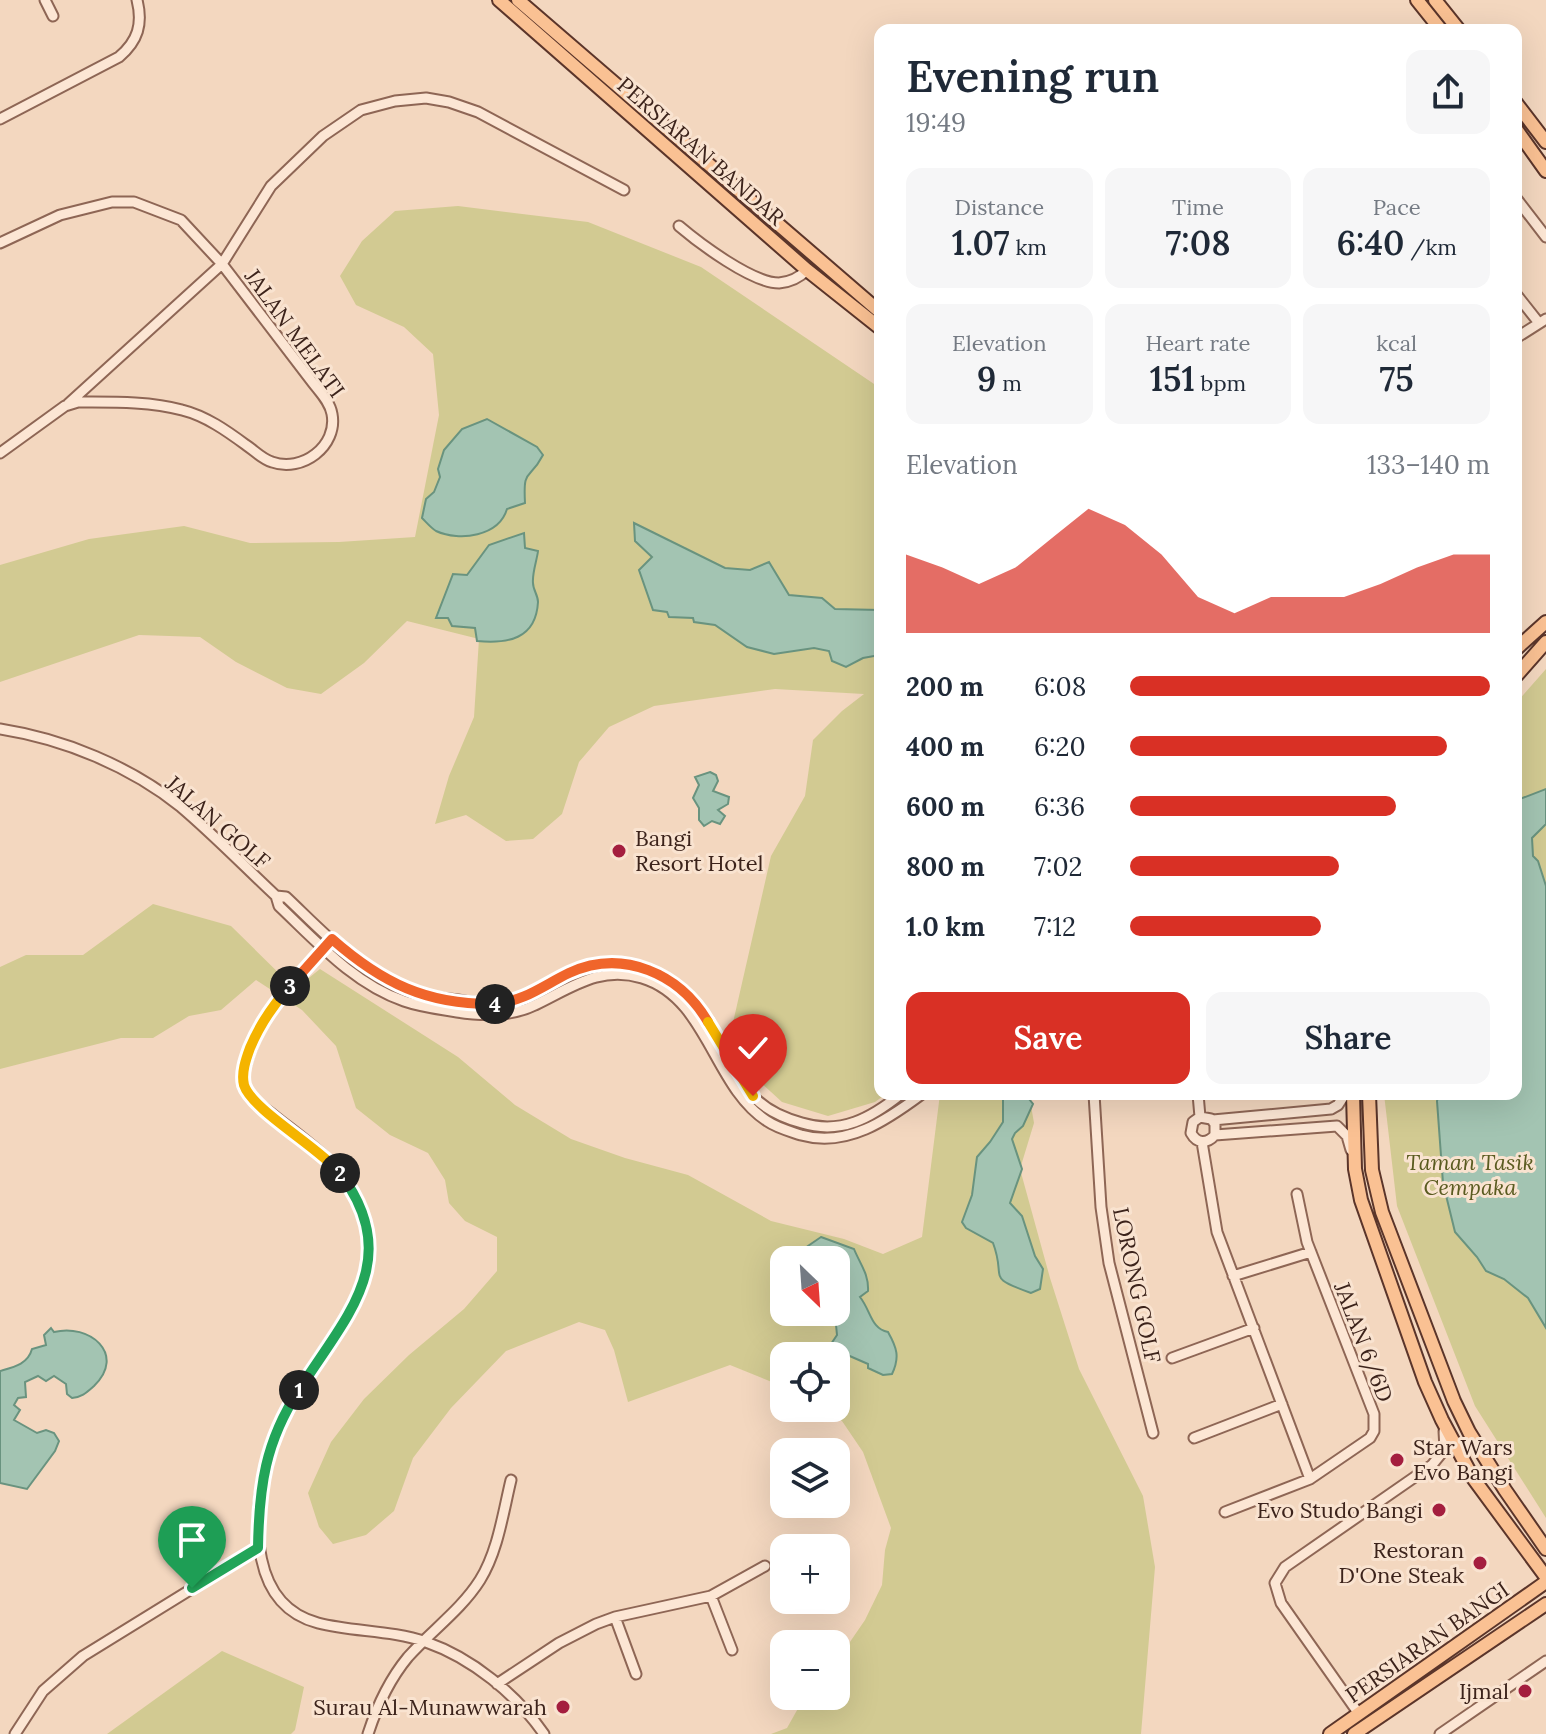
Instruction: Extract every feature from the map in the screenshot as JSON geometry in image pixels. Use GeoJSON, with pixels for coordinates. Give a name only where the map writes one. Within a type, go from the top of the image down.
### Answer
{"type":"FeatureCollection","features":[{"type":"Feature","properties":{"kind":"main road","name":"PERSIARAN BANDAR"},"geometry":{"type":"LineString","coordinates":[[499,0],[807,270],[874,323]]}},
{"type":"Feature","properties":{"kind":"main road","name":"PERSIARAN BANDAR"},"geometry":{"type":"LineString","coordinates":[[518,0],[874,307]]}},
{"type":"Feature","properties":{"kind":"main road"},"geometry":{"type":"LineString","coordinates":[[1417,0],[1436,24]]}},
{"type":"Feature","properties":{"kind":"main road"},"geometry":{"type":"LineString","coordinates":[[1435,0],[1452,24]]}},
{"type":"Feature","properties":{"kind":"main road"},"geometry":{"type":"LineString","coordinates":[[1522,111],[1545,141]]}},
{"type":"Feature","properties":{"kind":"main road"},"geometry":{"type":"LineString","coordinates":[[1522,120],[1532,133],[1545,141]]}},
{"type":"Feature","properties":{"kind":"main road"},"geometry":{"type":"LineString","coordinates":[[1522,139],[1546,171]]}},
{"type":"Feature","properties":{"kind":"main road"},"geometry":{"type":"LineString","coordinates":[[1522,644],[1546,622]]}},
{"type":"Feature","properties":{"kind":"main road"},"geometry":{"type":"LineString","coordinates":[[1522,660],[1546,641]]}},
{"type":"Feature","properties":{"kind":"main road"},"geometry":{"type":"LineString","coordinates":[[1522,669],[1546,641]]}},
{"type":"Feature","properties":{"kind":"main road"},"geometry":{"type":"LineString","coordinates":[[1353,1100],[1355,1169],[1369,1228],[1425,1382],[1473,1478],[1546,1580]]}},
{"type":"Feature","properties":{"kind":"main road"},"geometry":{"type":"LineString","coordinates":[[1369,1100],[1372,1170],[1382,1212],[1454,1401],[1469,1432],[1544,1544]]}},
{"type":"Feature","properties":{"kind":"main road"},"geometry":{"type":"LineString","coordinates":[[1524,1598],[1533,1574],[1525,1548]]}},
{"type":"Feature","properties":{"kind":"main road","name":"PERSIARAN BANGI"},"geometry":{"type":"LineString","coordinates":[[1330,1734],[1546,1580]]}},
{"type":"Feature","properties":{"kind":"main road","name":"PERSIARAN BANGI"},"geometry":{"type":"LineString","coordinates":[[1354,1734],[1546,1604]]}},
{"type":"Feature","properties":{"kind":"street"},"geometry":{"type":"LineString","coordinates":[[45,0],[53,16]]}},
{"type":"Feature","properties":{"kind":"street"},"geometry":{"type":"LineString","coordinates":[[0,119],[119,57],[133,45],[140,26],[137,0]]}},
{"type":"Feature","properties":{"kind":"street"},"geometry":{"type":"LineString","coordinates":[[0,453],[65,406],[222,264],[271,186],[323,136],[361,110],[395,101],[426,98],[449,102],[478,112],[624,190]]}},
{"type":"Feature","properties":{"kind":"street"},"geometry":{"type":"LineString","coordinates":[[0,243],[73,211],[112,202],[134,202],[181,220],[222,264]]}},
{"type":"Feature","properties":{"kind":"street"},"geometry":{"type":"LineString","coordinates":[[1522,206],[1546,237]]}},
{"type":"Feature","properties":{"kind":"street"},"geometry":{"type":"LineString","coordinates":[[679,226],[703,246],[768,281],[792,281],[807,270]]}},
{"type":"Feature","properties":{"kind":"street","name":"JALAN MELATI"},"geometry":{"type":"LineString","coordinates":[[65,406],[78,402],[101,402],[182,409],[219,426],[261,457],[285,465],[296,466],[320,450],[333,426],[332,413],[326,400],[222,264]]}},
{"type":"Feature","properties":{"kind":"street"},"geometry":{"type":"LineString","coordinates":[[1522,300],[1542,321],[1522,334]]}},
{"type":"Feature","properties":{"kind":"street","name":"JALAN GOLF"},"geometry":{"type":"LineString","coordinates":[[0,729],[49,739],[117,768],[152,787],[189,815],[276,896],[279,906],[324,949],[360,978],[384,992],[424,1007],[500,1014],[535,1005],[586,978],[611,974],[640,977],[665,989],[688,1011],[735,1087],[769,1122],[808,1137],[838,1137],[879,1125],[914,1100]]}},
{"type":"Feature","properties":{"kind":"street","name":"JALAN GOLF"},"geometry":{"type":"LineString","coordinates":[[276,896],[286,897],[354,959],[390,983],[420,994],[498,1004],[526,998],[570,973],[588,967],[616,964],[660,974],[695,1003],[755,1098],[777,1114],[812,1126],[845,1126],[876,1114],[894,1100]]}},
{"type":"Feature","properties":{"kind":"street"},"geometry":{"type":"LineString","coordinates":[[332,939],[275,1002],[262,1022],[247,1056],[243,1080],[255,1100],[318,1152],[348,1184],[366,1223],[368,1269],[359,1298],[289,1405],[276,1431],[263,1473],[258,1548],[271,1587],[297,1614],[317,1623],[424,1641],[439,1648],[497,1684],[544,1734]]}},
{"type":"Feature","properties":{"kind":"street"},"geometry":{"type":"LineString","coordinates":[[384,992],[390,983]]}},
{"type":"Feature","properties":{"kind":"street","name":"LORONG GOLF"},"geometry":{"type":"LineString","coordinates":[[1094,1100],[1101,1207],[1109,1263],[1153,1433]]}},
{"type":"Feature","properties":{"kind":"street"},"geometry":{"type":"LineString","coordinates":[[1199,1100],[1200,1117]]}},
{"type":"Feature","properties":{"kind":"street"},"geometry":{"type":"LineString","coordinates":[[1213,1120],[1215,1135],[1211,1140],[1202,1142],[1193,1138],[1190,1129],[1200,1117],[1213,1120],[1331,1109],[1341,1100]]}},
{"type":"Feature","properties":{"kind":"street"},"geometry":{"type":"LineString","coordinates":[[1215,1135],[1337,1126],[1347,1136],[1355,1169]]}},
{"type":"Feature","properties":{"kind":"street"},"geometry":{"type":"LineString","coordinates":[[1202,1142],[1217,1232],[1310,1479]]}},
{"type":"Feature","properties":{"kind":"street","name":"JALAN 6/6D"},"geometry":{"type":"LineString","coordinates":[[1225,1512],[1310,1479],[1370,1438],[1376,1422],[1311,1252],[1297,1194]]}},
{"type":"Feature","properties":{"kind":"street"},"geometry":{"type":"LineString","coordinates":[[1233,1276],[1311,1252]]}},
{"type":"Feature","properties":{"kind":"street"},"geometry":{"type":"LineString","coordinates":[[1172,1358],[1254,1328]]}},
{"type":"Feature","properties":{"kind":"street"},"geometry":{"type":"LineString","coordinates":[[1194,1438],[1282,1404]]}},
{"type":"Feature","properties":{"kind":"street"},"geometry":{"type":"LineString","coordinates":[[1359,1714],[1281,1603],[1275,1583],[1285,1567],[1432,1465],[1446,1445],[1442,1420]]}},
{"type":"Feature","properties":{"kind":"street"},"geometry":{"type":"LineString","coordinates":[[368,1734],[393,1678],[482,1578],[491,1560],[511,1480]]}},
{"type":"Feature","properties":{"kind":"street"},"geometry":{"type":"LineString","coordinates":[[15,1734],[43,1691],[72,1665],[107,1639],[258,1548]]}},
{"type":"Feature","properties":{"kind":"street"},"geometry":{"type":"LineString","coordinates":[[497,1684],[577,1633],[615,1617],[711,1596],[765,1566]]}},
{"type":"Feature","properties":{"kind":"street"},"geometry":{"type":"LineString","coordinates":[[711,1596],[732,1650]]}},
{"type":"Feature","properties":{"kind":"street"},"geometry":{"type":"LineString","coordinates":[[615,1617],[636,1674]]}},
{"type":"Feature","properties":{"kind":"street"},"geometry":{"type":"LineString","coordinates":[[1440,1734],[1546,1661]]}},
{"type":"Feature","properties":{"kind":"green space"},"geometry":{"type":"Polygon","coordinates":[[[458,206],[588,222],[701,267],[874,384],[874,1100],[878,1100],[875,1102],[828,1116],[782,1102],[747,1070],[729,1040],[771,856],[805,796],[813,740],[864,694],[775,689],[654,706],[609,727],[579,762],[562,814],[533,839],[506,841],[466,815],[435,824],[449,776],[474,717],[479,639],[407,621],[364,663],[321,694],[287,688],[236,662],[200,637],[139,635],[0,682],[0,565],[89,539],[184,526],[250,543],[415,537],[439,415],[433,354],[404,327],[356,305],[340,276],[362,241],[395,211],[458,206]]]}},
{"type":"Feature","properties":{"kind":"green space","name":"Taman Tasik Cempaka"},"geometry":{"type":"Polygon","coordinates":[[[1546,669],[1546,1518],[1475,1406],[1397,1206],[1385,1100],[1522,1100],[1522,696],[1546,669]]]}},
{"type":"Feature","properties":{"kind":"green space"},"geometry":{"type":"Polygon","coordinates":[[[153,904],[231,926],[295,989],[320,969],[458,1057],[515,1105],[571,1139],[688,1175],[771,1221],[844,1239],[883,1254],[922,1237],[939,1100],[1030,1100],[1034,1123],[1020,1169],[1050,1278],[1079,1369],[1143,1496],[1155,1567],[1141,1734],[771,1734],[787,1728],[797,1710],[850,1710],[850,1642],[882,1585],[885,1550],[891,1528],[863,1452],[843,1422],[850,1422],[850,1342],[770,1342],[770,1381],[730,1365],[628,1402],[614,1350],[605,1330],[579,1322],[506,1351],[451,1408],[413,1458],[394,1511],[366,1535],[333,1544],[319,1527],[308,1493],[331,1442],[364,1399],[409,1355],[464,1309],[497,1271],[497,1237],[465,1221],[449,1203],[445,1180],[428,1153],[390,1135],[356,1108],[336,1046],[302,1010],[256,980],[221,1010],[189,1016],[153,1038],[121,1038],[0,1069],[0,967],[26,955],[83,955],[153,904]]]}},
{"type":"Feature","properties":{"kind":"green space"},"geometry":{"type":"Polygon","coordinates":[[[222,1651],[304,1687],[295,1730],[291,1734],[107,1734],[222,1651]]]}},
{"type":"Feature","properties":{"kind":"shaded area"},"geometry":{"type":"Polygon","coordinates":[[[487,419],[537,447],[543,455],[526,479],[525,503],[507,509],[496,525],[478,534],[456,536],[436,531],[422,518],[426,499],[434,492],[440,477],[438,469],[444,450],[462,429],[487,419]]]}},
{"type":"Feature","properties":{"kind":"shaded area"},"geometry":{"type":"Polygon","coordinates":[[[634,523],[725,568],[750,570],[769,562],[789,595],[822,598],[835,609],[874,610],[874,656],[846,667],[832,661],[829,651],[814,648],[774,654],[747,647],[715,625],[694,622],[693,618],[669,617],[667,612],[653,610],[639,570],[652,557],[635,541],[634,523]]]}},
{"type":"Feature","properties":{"kind":"shaded area"},"geometry":{"type":"Polygon","coordinates":[[[524,533],[525,548],[538,551],[533,586],[538,602],[532,624],[526,631],[509,640],[477,641],[475,628],[452,626],[448,618],[436,618],[453,574],[467,575],[489,545],[524,533]]]}},
{"type":"Feature","properties":{"kind":"shaded area"},"geometry":{"type":"Polygon","coordinates":[[[710,772],[716,775],[718,781],[713,791],[729,797],[728,804],[718,810],[725,816],[720,824],[712,821],[704,826],[699,820],[699,808],[693,798],[699,785],[695,777],[710,772]]]}},
{"type":"Feature","properties":{"kind":"shaded area"},"geometry":{"type":"Polygon","coordinates":[[[1546,789],[1546,824],[1532,838],[1533,856],[1538,861],[1546,886],[1546,1328],[1528,1298],[1504,1279],[1486,1271],[1455,1232],[1443,1183],[1437,1101],[1522,1100],[1522,798],[1546,789]]]}},
{"type":"Feature","properties":{"kind":"shaded area"},"geometry":{"type":"Polygon","coordinates":[[[1003,1100],[1030,1100],[1033,1104],[1023,1126],[1012,1139],[1022,1169],[1010,1203],[1022,1216],[1035,1256],[1043,1269],[1040,1289],[1031,1293],[1002,1279],[993,1243],[966,1228],[962,1222],[972,1195],[977,1157],[1003,1122],[1003,1100]]]}},
{"type":"Feature","properties":{"kind":"shaded area"},"geometry":{"type":"Polygon","coordinates":[[[821,1237],[846,1246],[808,1246],[821,1237]]]}},
{"type":"Feature","properties":{"kind":"shaded area"},"geometry":{"type":"Polygon","coordinates":[[[850,1248],[854,1249],[866,1274],[868,1291],[860,1297],[878,1327],[888,1332],[895,1348],[897,1357],[892,1374],[883,1375],[850,1356],[850,1342],[832,1342],[837,1335],[836,1326],[850,1326],[850,1248]]]}},
{"type":"Feature","properties":{"kind":"shaded area"},"geometry":{"type":"Polygon","coordinates":[[[51,1328],[54,1332],[67,1330],[91,1337],[105,1352],[107,1363],[94,1386],[79,1397],[72,1398],[67,1394],[66,1384],[54,1376],[46,1381],[38,1376],[25,1382],[26,1397],[18,1398],[14,1405],[20,1410],[14,1420],[37,1433],[46,1430],[54,1433],[59,1441],[27,1489],[0,1483],[0,1371],[20,1364],[32,1349],[46,1345],[44,1335],[51,1328]]]}},
{"type":"Feature","properties":{"kind":"place","name":"Bangi Resort Hotel"},"geometry":{"type":"Point","coordinates":[619,851]}},
{"type":"Feature","properties":{"kind":"place","name":"Star Wars Evo Bangi"},"geometry":{"type":"Point","coordinates":[1397,1460]}},
{"type":"Feature","properties":{"kind":"place","name":"Evo Studo Bangi"},"geometry":{"type":"Point","coordinates":[1439,1510]}},
{"type":"Feature","properties":{"kind":"place","name":"Restoran D'One Steak"},"geometry":{"type":"Point","coordinates":[1480,1563]}},
{"type":"Feature","properties":{"kind":"place","name":"Ijmal"},"geometry":{"type":"Point","coordinates":[1525,1691]}},
{"type":"Feature","properties":{"kind":"place","name":"Surau Al-Munawwarah"},"geometry":{"type":"Point","coordinates":[563,1707]}},
{"type":"Feature","properties":{"kind":"route"},"geometry":{"type":"LineString","coordinates":[[192,1588],[258,1548],[263,1473],[276,1431],[289,1405],[359,1298],[368,1269],[366,1223],[348,1184],[337,1169],[255,1100],[245,1088],[243,1080],[247,1056],[262,1022],[275,1002],[332,939],[354,959],[404,989],[484,1004],[526,998],[570,973],[588,967],[625,964],[652,971],[679,987],[700,1008],[753,1096]]}}]}
